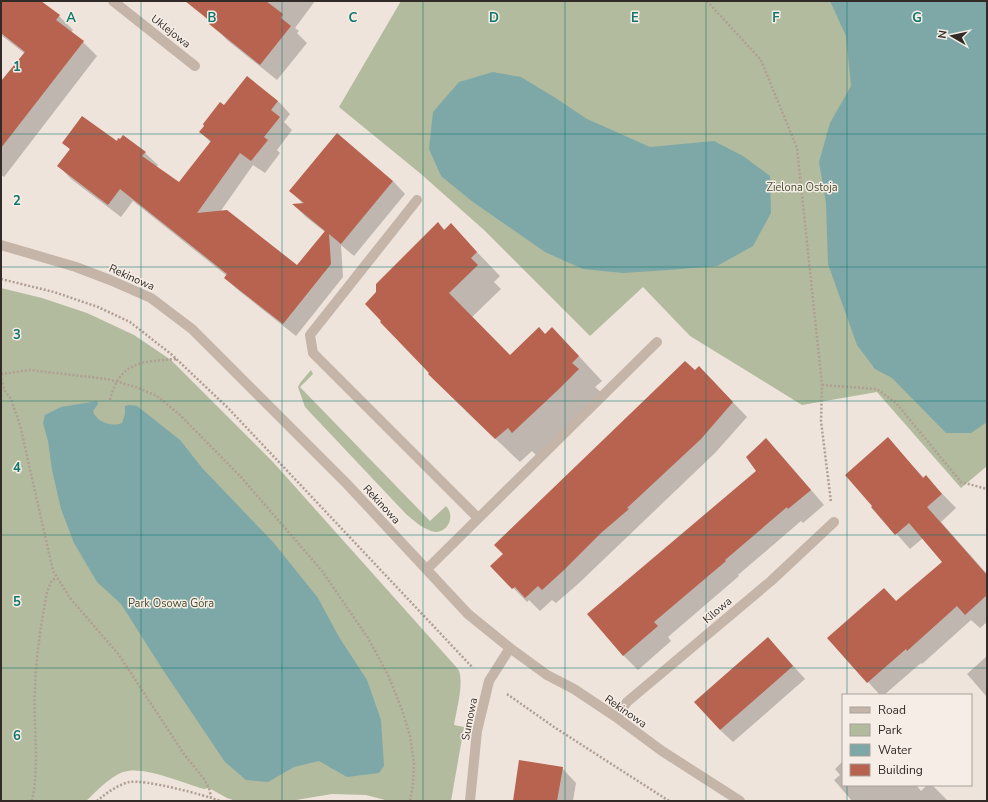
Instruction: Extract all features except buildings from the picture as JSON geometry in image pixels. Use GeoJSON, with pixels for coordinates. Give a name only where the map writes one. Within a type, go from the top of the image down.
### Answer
{"type":"FeatureCollection","features":[{"type":"Feature","properties":{"kind":"street","name":"Uklejowa"},"geometry":{"type":"LineString","coordinates":[[113,1],[195,66]]}},
{"type":"Feature","properties":{"kind":"street"},"geometry":{"type":"LineString","coordinates":[[416,200],[310,336],[313,353],[478,518]]}},
{"type":"Feature","properties":{"kind":"street","name":"Rekinowa"},"geometry":{"type":"LineString","coordinates":[[1,245],[76,267],[151,298],[192,329],[347,484],[468,614],[510,648],[547,675],[574,689],[616,717],[662,751],[740,801]]}},
{"type":"Feature","properties":{"kind":"street"},"geometry":{"type":"LineString","coordinates":[[427,569],[657,342]]}},
{"type":"Feature","properties":{"kind":"street","name":"Kilowa"},"geometry":{"type":"LineString","coordinates":[[616,717],[627,702],[770,581],[834,522]]}},
{"type":"Feature","properties":{"kind":"street","name":"Sumowa"},"geometry":{"type":"LineString","coordinates":[[470,801],[477,731],[489,681],[510,648]]}},
{"type":"Feature","properties":{"kind":"path"},"geometry":{"type":"LineString","coordinates":[[707,1],[761,60],[797,148],[822,385],[821,422],[834,522]]}},
{"type":"Feature","properties":{"kind":"path"},"geometry":{"type":"LineString","coordinates":[[1,279],[54,292],[98,307],[130,322],[177,359],[228,408],[461,656],[489,681],[559,730],[669,801]]}},
{"type":"Feature","properties":{"kind":"path"},"geometry":{"type":"LineString","coordinates":[[110,400],[117,381],[122,373],[134,365],[153,361],[177,359]]}},
{"type":"Feature","properties":{"kind":"path"},"geometry":{"type":"LineString","coordinates":[[1,374],[30,370],[107,379],[136,387],[157,396],[180,415],[241,477],[322,572],[368,638],[388,675],[401,707],[410,736],[414,762],[413,784],[410,801]]}},
{"type":"Feature","properties":{"kind":"path"},"geometry":{"type":"LineString","coordinates":[[1,379],[5,391],[13,404],[20,425],[53,572],[70,598],[120,655],[184,754],[204,779],[209,788],[211,798]]}},
{"type":"Feature","properties":{"kind":"path"},"geometry":{"type":"LineString","coordinates":[[822,385],[877,389],[896,403],[961,482],[987,489]]}},
{"type":"Feature","properties":{"kind":"path"},"geometry":{"type":"LineString","coordinates":[[32,801],[36,769],[35,689],[38,654],[47,592],[51,582],[56,577]]}},
{"type":"Feature","properties":{"kind":"path"},"geometry":{"type":"LineString","coordinates":[[97,801],[104,795],[130,782],[172,788],[220,801]]}},
{"type":"Feature","properties":{"kind":"green space","name":"Zielona Ostoja"},"geometry":{"type":"Polygon","coordinates":[[[401,1],[987,1],[987,466],[961,488],[877,392],[802,405],[690,336],[643,287],[590,336],[484,230],[421,174],[339,107],[401,1]]]}},
{"type":"Feature","properties":{"kind":"green space","name":"Park Osowa Góra"},"geometry":{"type":"Polygon","coordinates":[[[1,288],[42,298],[87,313],[134,335],[171,360],[273,462],[458,669],[461,681],[454,725],[464,727],[451,801],[389,801],[366,795],[332,794],[290,801],[236,801],[227,798],[209,788],[204,789],[152,773],[131,770],[123,772],[112,778],[86,801],[1,801],[1,288]]]}},
{"type":"Feature","properties":{"kind":"green space"},"geometry":{"type":"Polygon","coordinates":[[[311,370],[313,374],[300,387],[430,521],[446,506],[449,510],[450,518],[444,529],[436,532],[428,530],[406,514],[305,407],[298,387],[311,370]]]}},
{"type":"Feature","properties":{"kind":"water"},"geometry":{"type":"Polygon","coordinates":[[[830,1],[987,1],[987,422],[971,433],[946,433],[892,378],[875,369],[857,345],[828,264],[826,203],[819,162],[830,123],[851,86],[846,36],[830,1]]]}},
{"type":"Feature","properties":{"kind":"water"},"geometry":{"type":"Polygon","coordinates":[[[493,72],[521,77],[587,119],[650,147],[714,141],[743,156],[770,176],[771,213],[753,246],[717,266],[623,273],[583,269],[545,252],[473,202],[441,176],[429,149],[433,112],[459,82],[493,72]]]}},
{"type":"Feature","properties":{"kind":"water"},"geometry":{"type":"Polygon","coordinates":[[[97,401],[98,404],[93,411],[94,414],[103,422],[114,425],[122,423],[125,414],[125,406],[137,406],[180,440],[203,469],[273,542],[318,598],[339,637],[367,680],[381,720],[384,766],[379,773],[347,777],[319,761],[294,767],[268,782],[246,780],[225,762],[163,670],[121,604],[97,582],[74,543],[61,509],[52,470],[48,441],[43,423],[45,415],[61,407],[97,401]]]}}]}
